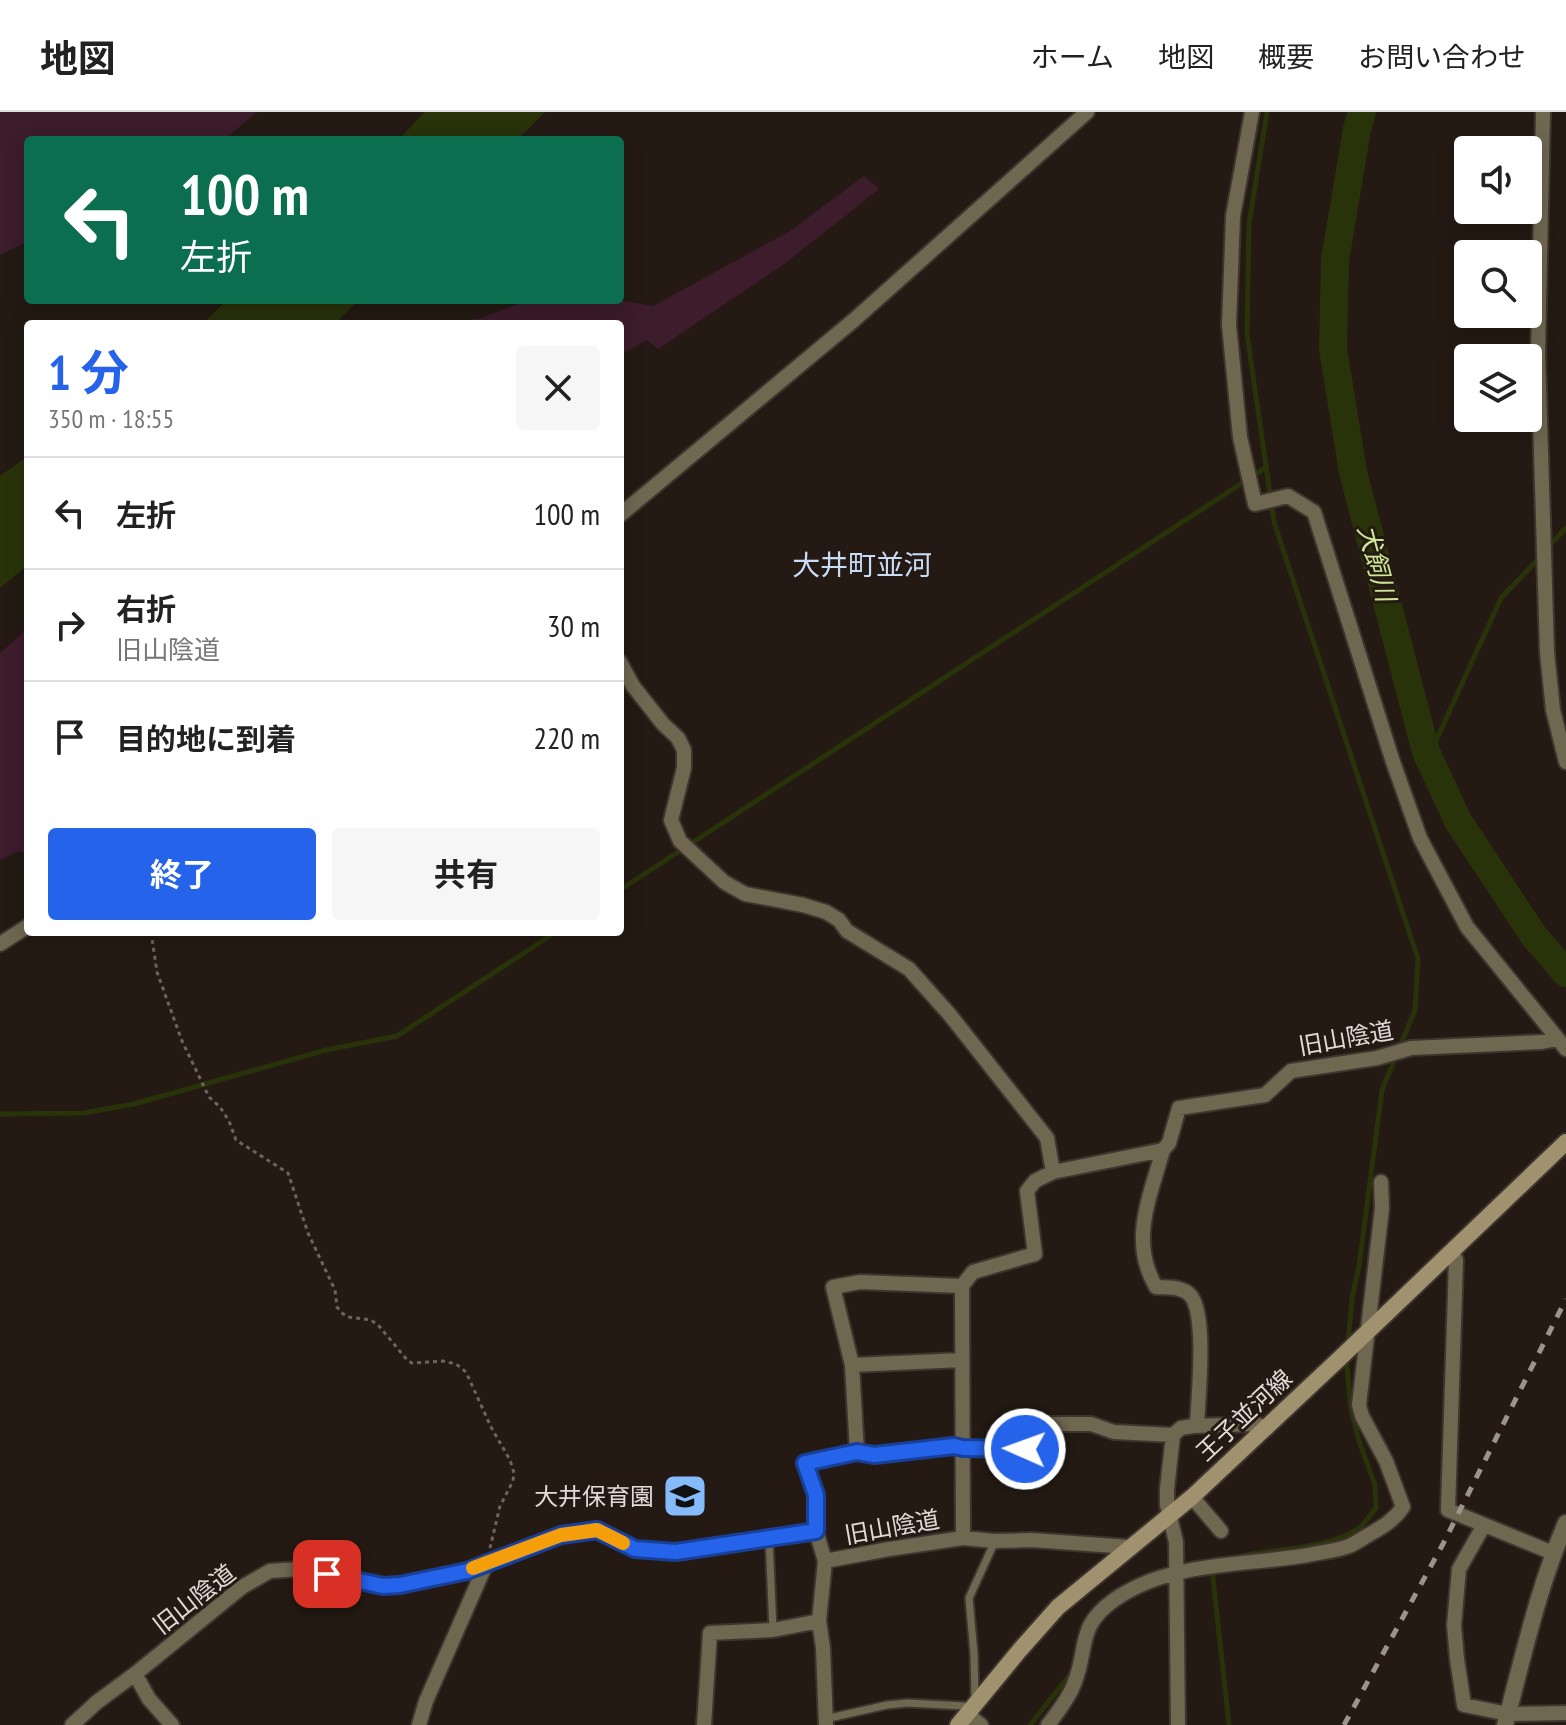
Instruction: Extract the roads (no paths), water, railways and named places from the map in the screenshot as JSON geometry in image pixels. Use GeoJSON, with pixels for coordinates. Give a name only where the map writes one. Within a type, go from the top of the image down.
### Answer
{"type":"FeatureCollection","features":[{"type":"Feature","properties":{"kind":"main road","name":"王子並河線"},"geometry":{"type":"LineString","coordinates":[[968,1713],[1058,1607],[1192,1497],[1566,1142]]}},
{"type":"Feature","properties":{"kind":"street"},"geometry":{"type":"LineString","coordinates":[[624,512],[854,320],[1087,112]]}},
{"type":"Feature","properties":{"kind":"street"},"geometry":{"type":"LineString","coordinates":[[1252,112],[1233,216],[1229,325],[1240,437],[1255,504],[1288,496],[1314,512],[1420,838],[1467,927],[1561,1044]]}},
{"type":"Feature","properties":{"kind":"street"},"geometry":{"type":"LineString","coordinates":[[1543,112],[1538,353],[1547,636],[1553,710],[1566,762]]}},
{"type":"Feature","properties":{"kind":"street"},"geometry":{"type":"LineString","coordinates":[[624,669],[633,686],[678,738],[684,750],[684,768],[671,820],[680,841],[724,882],[745,894],[826,912],[839,920],[847,931],[909,969],[950,1015],[1047,1138],[1053,1172]]}},
{"type":"Feature","properties":{"kind":"street"},"geometry":{"type":"LineString","coordinates":[[0,944],[24,929]]}},
{"type":"Feature","properties":{"kind":"street","name":"旧山陰道"},"geometry":{"type":"LineString","coordinates":[[1163,1150],[1169,1143],[1179,1108],[1265,1095],[1291,1071],[1377,1058],[1411,1048],[1542,1042],[1561,1044]]}},
{"type":"Feature","properties":{"kind":"street"},"geometry":{"type":"LineString","coordinates":[[816,1531],[816,1495],[805,1463],[857,1452],[852,1365],[833,1287],[860,1282],[962,1286],[973,1272],[1035,1254],[1027,1191],[1035,1181],[1053,1172],[1163,1150],[1142,1224],[1142,1246],[1147,1273],[1156,1287],[1180,1289],[1191,1296],[1197,1312],[1200,1334],[1197,1426]]}},
{"type":"Feature","properties":{"kind":"street"},"geometry":{"type":"LineString","coordinates":[[1048,1725],[1073,1687],[1082,1661],[1087,1628],[1097,1613],[1117,1598],[1153,1580],[1176,1574],[1332,1551],[1350,1545],[1394,1519],[1403,1507],[1386,1461],[1359,1405],[1382,1208],[1381,1182]]}},
{"type":"Feature","properties":{"kind":"street"},"geometry":{"type":"LineString","coordinates":[[1452,1251],[1456,1260],[1448,1510],[1560,1556]]}},
{"type":"Feature","properties":{"kind":"street","name":"旧山陰道"},"geometry":{"type":"LineString","coordinates":[[72,1725],[242,1587],[270,1571],[300,1569],[390,1586],[467,1571],[561,1535],[597,1530],[635,1549],[676,1552],[816,1531],[825,1561],[963,1538],[962,1286]]}},
{"type":"Feature","properties":{"kind":"street"},"geometry":{"type":"LineString","coordinates":[[852,1365],[962,1360]]}},
{"type":"Feature","properties":{"kind":"street"},"geometry":{"type":"LineString","coordinates":[[1032,1424],[1091,1424],[1114,1432],[1173,1435]]}},
{"type":"Feature","properties":{"kind":"street"},"geometry":{"type":"LineString","coordinates":[[1178,1725],[1176,1542],[1167,1505],[1173,1435],[1181,1428],[1197,1426],[1256,1424],[1267,1428]]}},
{"type":"Feature","properties":{"kind":"street"},"geometry":{"type":"LineString","coordinates":[[1192,1497],[1221,1531]]}},
{"type":"Feature","properties":{"kind":"street"},"geometry":{"type":"LineString","coordinates":[[1506,1720],[1528,1636],[1560,1556],[1566,1523]]}},
{"type":"Feature","properties":{"kind":"street"},"geometry":{"type":"LineString","coordinates":[[1484,1525],[1459,1569],[1454,1625],[1464,1705],[1506,1720],[1566,1713]]}},
{"type":"Feature","properties":{"kind":"street"},"geometry":{"type":"LineString","coordinates":[[963,1538],[1129,1547]]}},
{"type":"Feature","properties":{"kind":"street"},"geometry":{"type":"LineString","coordinates":[[825,1561],[819,1621],[826,1722]]}},
{"type":"Feature","properties":{"kind":"street"},"geometry":{"type":"LineString","coordinates":[[419,1725],[426,1701],[487,1562]]}},
{"type":"Feature","properties":{"kind":"street"},"geometry":{"type":"LineString","coordinates":[[704,1725],[710,1633],[773,1630],[819,1621]]}},
{"type":"Feature","properties":{"kind":"street"},"geometry":{"type":"LineString","coordinates":[[135,1674],[149,1699],[172,1725]]}},
{"type":"Feature","properties":{"kind":"street"},"geometry":{"type":"LineString","coordinates":[[968,1713],[981,1725]]}},
{"type":"Feature","properties":{"kind":"lane"},"geometry":{"type":"LineString","coordinates":[[857,1452],[874,1455],[954,1446],[1025,1449],[1028,1427],[1032,1424]]}},
{"type":"Feature","properties":{"kind":"lane"},"geometry":{"type":"LineString","coordinates":[[769,1538],[773,1630]]}},
{"type":"Feature","properties":{"kind":"lane"},"geometry":{"type":"LineString","coordinates":[[968,1713],[974,1654],[969,1598],[995,1541]]}},
{"type":"Feature","properties":{"kind":"lane"},"geometry":{"type":"LineString","coordinates":[[826,1722],[887,1705],[908,1703],[964,1706],[968,1713]]}},
{"type":"Feature","properties":{"kind":"waterway"},"geometry":{"type":"LineString","coordinates":[[1267,112],[1249,224],[1247,334],[1274,522],[1418,959],[1415,1010],[1382,1090],[1348,1343]]}},
{"type":"Feature","properties":{"kind":"waterway","name":"犬飼川"},"geometry":{"type":"LineString","coordinates":[[1362,112],[1335,260],[1333,349],[1353,472],[1426,752],[1458,821],[1534,936],[1566,973]]}},
{"type":"Feature","properties":{"kind":"waterway"},"geometry":{"type":"LineString","coordinates":[[624,887],[1265,468]]}},
{"type":"Feature","properties":{"kind":"waterway"},"geometry":{"type":"LineString","coordinates":[[1548,547],[1566,528]]}},
{"type":"Feature","properties":{"kind":"waterway"},"geometry":{"type":"LineString","coordinates":[[1426,752],[1434,745],[1501,598],[1542,555]]}},
{"type":"Feature","properties":{"kind":"waterway"},"geometry":{"type":"LineString","coordinates":[[0,1114],[84,1113],[134,1104],[326,1050],[397,1036],[550,936]]}},
{"type":"Feature","properties":{"kind":"waterway"},"geometry":{"type":"LineString","coordinates":[[1234,1558],[1331,1541],[1359,1528],[1376,1508],[1375,1485],[1351,1410],[1346,1357]]}},
{"type":"Feature","properties":{"kind":"waterway"},"geometry":{"type":"LineString","coordinates":[[1212,1569],[1229,1725]]}},
{"type":"Feature","properties":{"kind":"waterway"},"geometry":{"type":"LineString","coordinates":[[1030,1725],[1072,1672]]}},
{"type":"Feature","properties":{"kind":"railway"},"geometry":{"type":"LineString","coordinates":[[1344,1725],[1443,1544],[1566,1299]]}},
{"type":"Feature","properties":{"kind":"place","name":"大井保育園"},"geometry":{"type":"Point","coordinates":[685,1496]}},
{"type":"Feature","properties":{"kind":"district","name":"大井町並河"},"geometry":{"type":"Point","coordinates":[862,564]}}]}
